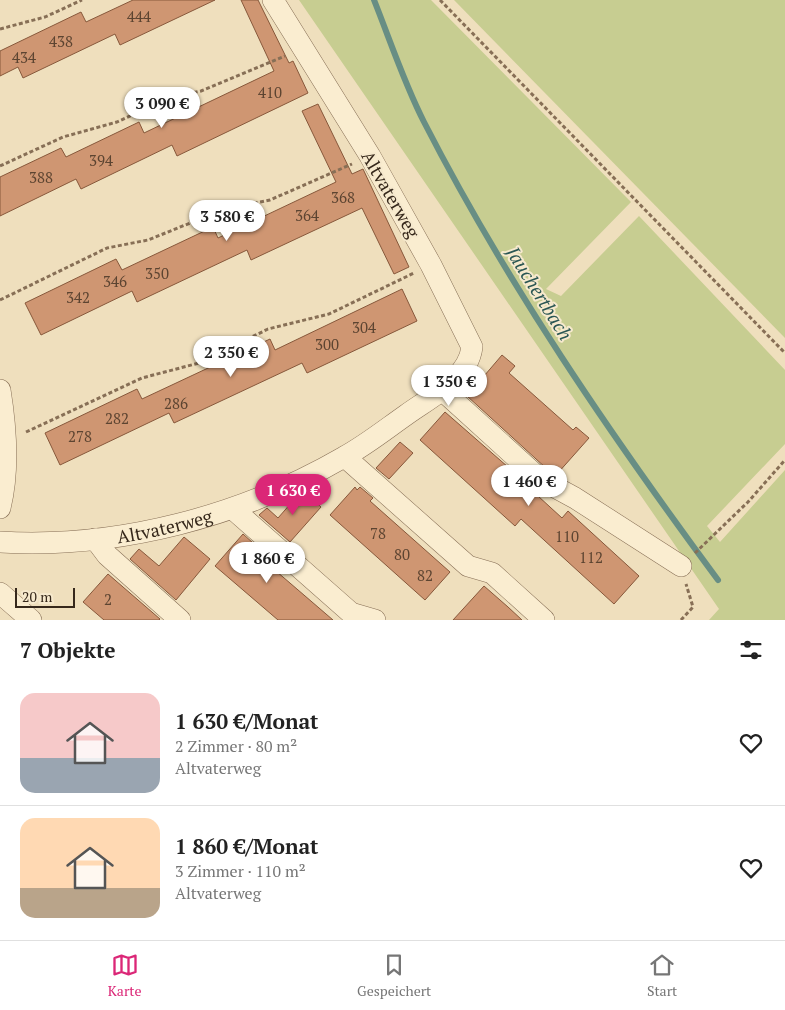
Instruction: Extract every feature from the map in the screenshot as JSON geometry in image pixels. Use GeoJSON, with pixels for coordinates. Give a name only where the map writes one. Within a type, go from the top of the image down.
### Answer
{"type":"FeatureCollection","features":[{"type":"Feature","properties":{"kind":"street","name":"Altvaterweg"},"geometry":{"type":"LineString","coordinates":[[0,542],[28,543],[95,539],[154,530],[233,509],[293,484],[345,457],[442,390],[462,371],[471,359],[472,346],[431,265],[370,156],[273,0]]}},
{"type":"Feature","properties":{"kind":"street"},"geometry":{"type":"LineString","coordinates":[[0,390],[5,442],[3,496],[0,508]]}},
{"type":"Feature","properties":{"kind":"street"},"geometry":{"type":"LineString","coordinates":[[442,390],[540,479],[576,498],[681,566]]}},
{"type":"Feature","properties":{"kind":"street"},"geometry":{"type":"LineString","coordinates":[[345,457],[468,566],[492,573],[544,620]]}},
{"type":"Feature","properties":{"kind":"street","name":"Altvaterweg"},"geometry":{"type":"LineString","coordinates":[[233,509],[351,613],[375,620]]}},
{"type":"Feature","properties":{"kind":"street","name":"Altvaterweg"},"geometry":{"type":"LineString","coordinates":[[95,539],[107,555],[180,620]]}},
{"type":"Feature","properties":{"kind":"street"},"geometry":{"type":"LineString","coordinates":[[0,593],[31,620]]}},
{"type":"Feature","properties":{"kind":"path"},"geometry":{"type":"LineString","coordinates":[[0,29],[45,17],[82,0]]}},
{"type":"Feature","properties":{"kind":"path"},"geometry":{"type":"LineString","coordinates":[[440,0],[785,353]]}},
{"type":"Feature","properties":{"kind":"path"},"geometry":{"type":"LineString","coordinates":[[0,166],[63,137],[117,122],[168,98],[201,91],[232,80],[303,48]]}},
{"type":"Feature","properties":{"kind":"path"},"geometry":{"type":"LineString","coordinates":[[0,300],[106,248],[148,240],[225,209],[270,200],[370,156]]}},
{"type":"Feature","properties":{"kind":"path"},"geometry":{"type":"LineString","coordinates":[[5,442],[142,378],[200,363],[268,330],[328,314],[431,265]]}},
{"type":"Feature","properties":{"kind":"path"},"geometry":{"type":"LineString","coordinates":[[682,620],[693,607],[681,566],[748,502],[785,460]]}},
{"type":"Feature","properties":{"kind":"green space"},"geometry":{"type":"Polygon","coordinates":[[[299,0],[431,0],[631,202],[546,289],[561,296],[639,216],[785,370],[785,444],[707,526],[720,542],[785,470],[785,620],[709,620],[719,609],[299,0]]]}},
{"type":"Feature","properties":{"kind":"green space"},"geometry":{"type":"Polygon","coordinates":[[[454,0],[785,0],[785,338],[454,0]]]}},
{"type":"Feature","properties":{"kind":"building"},"geometry":{"type":"Polygon","coordinates":[[[133,0],[215,0],[120,45],[115,34],[23,78],[18,67],[0,76],[0,51],[81,12],[86,22],[133,0]]]}},
{"type":"Feature","properties":{"kind":"building"},"geometry":{"type":"Polygon","coordinates":[[[241,0],[258,0],[289,63],[293,61],[308,93],[177,156],[172,145],[81,189],[76,179],[0,216],[0,177],[61,148],[66,157],[139,122],[144,133],[274,71],[241,0]]]}},
{"type":"Feature","properties":{"kind":"building"},"geometry":{"type":"Polygon","coordinates":[[[318,104],[352,174],[363,169],[409,267],[394,274],[362,208],[251,260],[247,250],[137,302],[132,291],[41,335],[25,303],[116,259],[122,270],[213,227],[218,238],[336,182],[302,111],[318,104]]]}},
{"type":"Feature","properties":{"kind":"building"},"geometry":{"type":"Polygon","coordinates":[[[402,289],[417,321],[307,373],[302,363],[174,423],[169,413],[60,465],[45,433],[137,389],[142,399],[270,339],[275,350],[402,289]]]}},
{"type":"Feature","properties":{"kind":"building"},"geometry":{"type":"Polygon","coordinates":[[[502,355],[515,366],[509,373],[573,430],[576,427],[589,438],[557,474],[547,469],[467,396],[502,355]]]}},
{"type":"Feature","properties":{"kind":"building"},"geometry":{"type":"Polygon","coordinates":[[[445,412],[540,493],[538,496],[562,518],[568,511],[639,576],[614,604],[521,519],[515,526],[420,440],[445,412]]]}},
{"type":"Feature","properties":{"kind":"building"},"geometry":{"type":"Polygon","coordinates":[[[400,442],[413,453],[389,479],[376,468],[400,442]]]}},
{"type":"Feature","properties":{"kind":"building"},"geometry":{"type":"Polygon","coordinates":[[[355,487],[357,490],[360,487],[373,498],[370,501],[450,572],[425,600],[330,515],[355,487]]]}},
{"type":"Feature","properties":{"kind":"building"},"geometry":{"type":"Polygon","coordinates":[[[305,492],[321,507],[290,542],[259,515],[267,508],[278,518],[299,494],[305,492]]]}},
{"type":"Feature","properties":{"kind":"building"},"geometry":{"type":"Polygon","coordinates":[[[243,534],[273,561],[269,565],[333,620],[278,620],[215,566],[243,534]]]}},
{"type":"Feature","properties":{"kind":"building"},"geometry":{"type":"Polygon","coordinates":[[[184,537],[210,559],[176,600],[130,559],[139,549],[159,566],[184,537]]]}},
{"type":"Feature","properties":{"kind":"building"},"geometry":{"type":"Polygon","coordinates":[[[108,574],[160,619],[104,620],[83,602],[108,574]]]}},
{"type":"Feature","properties":{"kind":"building"},"geometry":{"type":"Polygon","coordinates":[[[484,586],[508,607],[522,620],[453,620],[484,586]]]}},
{"type":"Feature","properties":{"kind":"waterway","name":"Jauchertbach"},"geometry":{"type":"LineString","coordinates":[[374,0],[424,122],[490,241],[525,300],[599,414],[718,580]]}}]}
